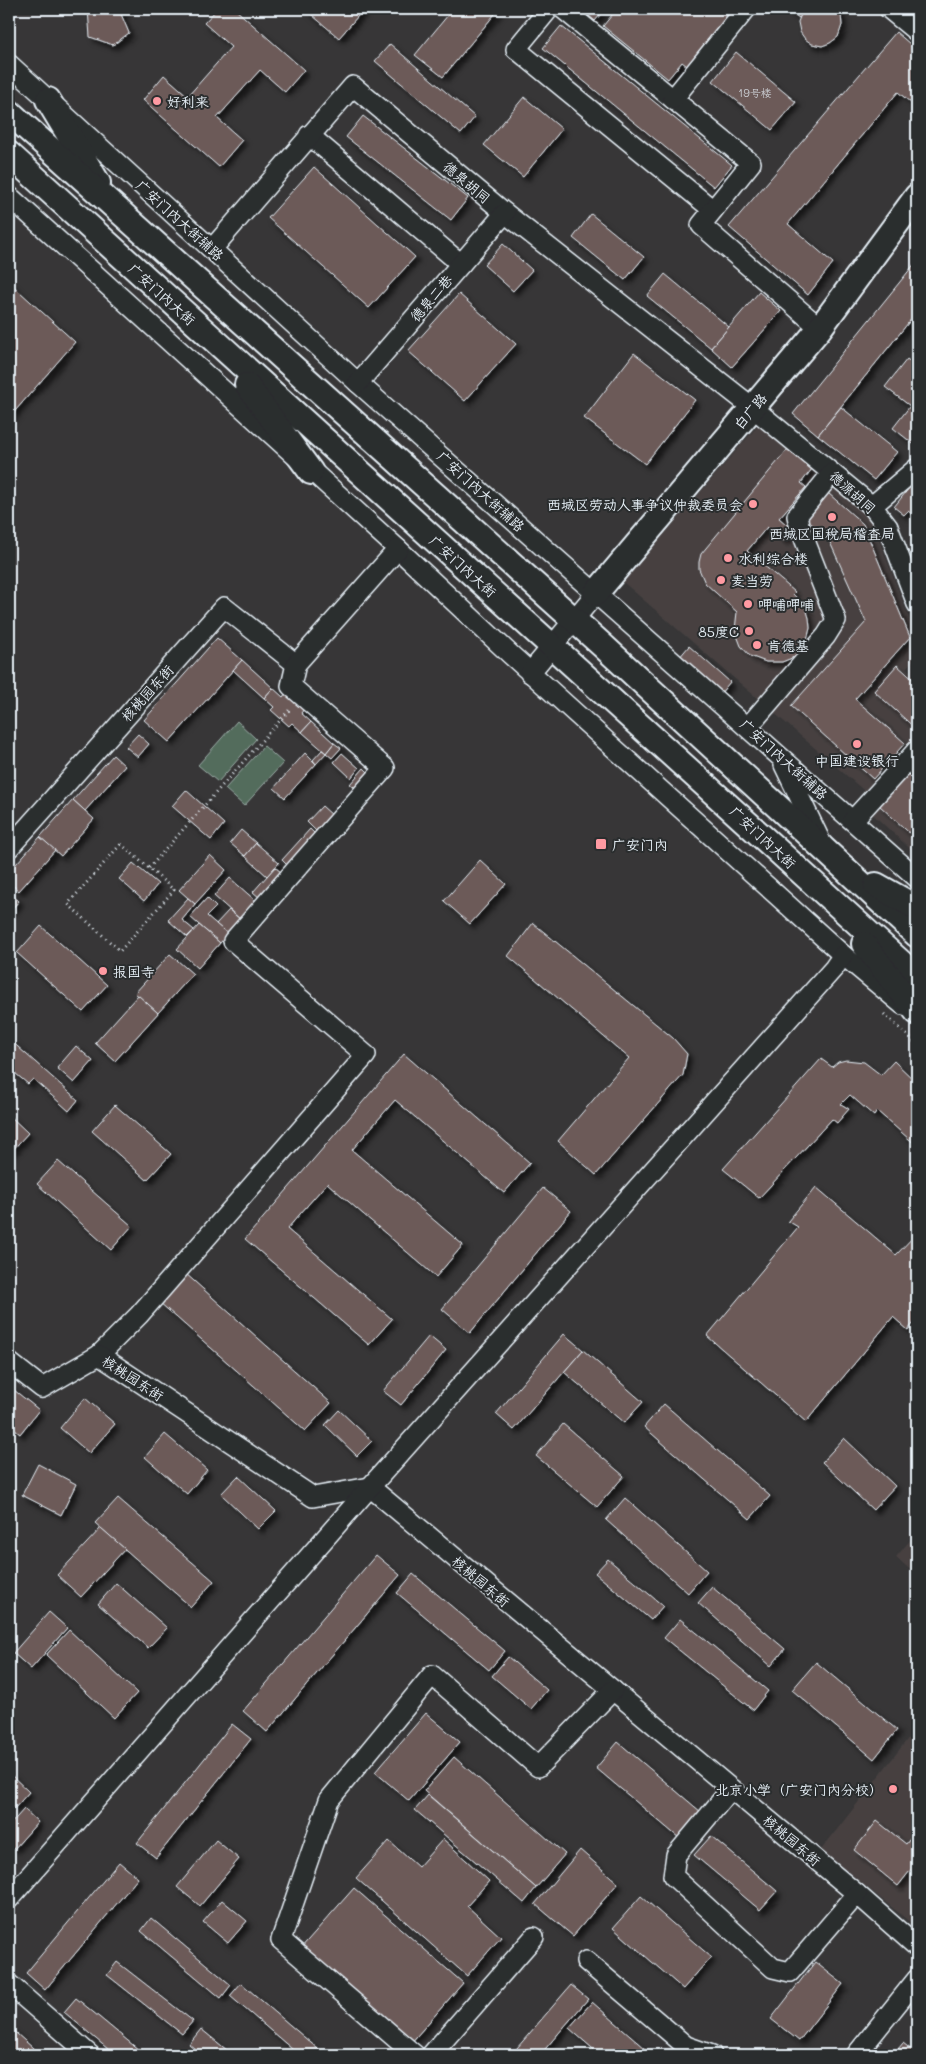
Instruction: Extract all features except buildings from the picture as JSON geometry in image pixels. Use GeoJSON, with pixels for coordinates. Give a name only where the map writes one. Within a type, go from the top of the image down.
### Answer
{"type":"FeatureCollection","features":[{"type":"Feature","properties":{"kind":"main road"},"geometry":{"type":"LineString","coordinates":[[48,100],[112,206]]}},
{"type":"Feature","properties":{"kind":"main road"},"geometry":{"type":"LineString","coordinates":[[9,112],[574,619],[917,935]]}},
{"type":"Feature","properties":{"kind":"main road","name":"广安门内大街"},"geometry":{"type":"LineString","coordinates":[[9,154],[917,977]]}},
{"type":"Feature","properties":{"kind":"main road","name":"白广路"},"geometry":{"type":"LineString","coordinates":[[596,593],[820,328],[913,209]]}},
{"type":"Feature","properties":{"kind":"main road"},"geometry":{"type":"LineString","coordinates":[[216,343],[311,472]]}},
{"type":"Feature","properties":{"kind":"main road"},"geometry":{"type":"LineString","coordinates":[[844,868],[917,908]]}},
{"type":"Feature","properties":{"kind":"main road"},"geometry":{"type":"LineString","coordinates":[[824,893],[917,1012]]}},
{"type":"Feature","properties":{"kind":"street"},"geometry":{"type":"LineString","coordinates":[[549,9],[516,49],[713,210]]}},
{"type":"Feature","properties":{"kind":"street"},"geometry":{"type":"LineString","coordinates":[[563,9],[751,163],[700,225],[820,328]]}},
{"type":"Feature","properties":{"kind":"street"},"geometry":{"type":"LineString","coordinates":[[674,99],[746,9]]}},
{"type":"Feature","properties":{"kind":"street"},"geometry":{"type":"LineString","coordinates":[[889,9],[917,32]]}},
{"type":"Feature","properties":{"kind":"street"},"geometry":{"type":"LineString","coordinates":[[9,64],[48,100]]}},
{"type":"Feature","properties":{"kind":"street","name":"德泉胡同"},"geometry":{"type":"LineString","coordinates":[[212,249],[353,86],[505,213],[752,407]]}},
{"type":"Feature","properties":{"kind":"street","name":"广安门内大街辅路"},"geometry":{"type":"LineString","coordinates":[[48,100],[358,383],[776,751],[917,878]]}},
{"type":"Feature","properties":{"kind":"street"},"geometry":{"type":"LineString","coordinates":[[309,135],[461,264]]}},
{"type":"Feature","properties":{"kind":"street"},"geometry":{"type":"LineString","coordinates":[[9,196],[398,549],[530,673],[843,954],[917,1016]]}},
{"type":"Feature","properties":{"kind":"street","name":"德泉二巷"},"geometry":{"type":"LineString","coordinates":[[358,383],[505,213]]}},
{"type":"Feature","properties":{"kind":"street","name":"德源胡同"},"geometry":{"type":"LineString","coordinates":[[752,407],[872,506],[888,527],[917,604]]}},
{"type":"Feature","properties":{"kind":"street"},"geometry":{"type":"LineString","coordinates":[[872,506],[917,468]]}},
{"type":"Feature","properties":{"kind":"street"},"geometry":{"type":"LineString","coordinates":[[748,727],[826,636],[836,620],[797,516],[832,473]]}},
{"type":"Feature","properties":{"kind":"street"},"geometry":{"type":"LineString","coordinates":[[100,1355],[139,1315],[366,1055],[233,941],[385,768],[292,686],[296,664],[398,549]]}},
{"type":"Feature","properties":{"kind":"street","name":"白广路"},"geometry":{"type":"LineString","coordinates":[[530,673],[596,593]]}},
{"type":"Feature","properties":{"kind":"street","name":"核桃园东街"},"geometry":{"type":"LineString","coordinates":[[9,848],[224,607],[296,664]]}},
{"type":"Feature","properties":{"kind":"street"},"geometry":{"type":"LineString","coordinates":[[853,820],[917,750]]}},
{"type":"Feature","properties":{"kind":"street"},"geometry":{"type":"LineString","coordinates":[[776,751],[793,780],[825,850]]}},
{"type":"Feature","properties":{"kind":"street"},"geometry":{"type":"LineString","coordinates":[[9,1899],[370,1488],[834,968],[843,954]]}},
{"type":"Feature","properties":{"kind":"street","name":"核桃园东街"},"geometry":{"type":"LineString","coordinates":[[9,1362],[42,1388],[100,1355],[313,1498],[370,1488],[857,1894],[917,1947]]}},
{"type":"Feature","properties":{"kind":"street"},"geometry":{"type":"LineString","coordinates":[[415,2055],[281,1940],[329,1800],[432,1675],[538,1767],[613,1690]]}},
{"type":"Feature","properties":{"kind":"street"},"geometry":{"type":"LineString","coordinates":[[731,1789],[676,1855],[673,1876],[773,1968],[790,1972],[857,1894]]}},
{"type":"Feature","properties":{"kind":"street"},"geometry":{"type":"LineString","coordinates":[[432,2055],[534,1937]]}},
{"type":"Feature","properties":{"kind":"street"},"geometry":{"type":"LineString","coordinates":[[586,1961],[686,2046],[712,2055]]}},
{"type":"Feature","properties":{"kind":"street"},"geometry":{"type":"LineString","coordinates":[[856,2055],[917,1979]]}},
{"type":"Feature","properties":{"kind":"street"},"geometry":{"type":"LineString","coordinates":[[9,1984],[90,2055]]}},
{"type":"Feature","properties":{"kind":"path"},"geometry":{"type":"LineString","coordinates":[[149,868],[302,695]]}},
{"type":"Feature","properties":{"kind":"path"},"geometry":{"type":"LineString","coordinates":[[121,844],[149,868],[174,890],[120,951],[68,904],[121,844]]}},
{"type":"Feature","properties":{"kind":"path"},"geometry":{"type":"LineString","coordinates":[[878,1008],[917,1044]]}},
{"type":"Feature","properties":{"kind":"shaded area"},"geometry":{"type":"Polygon","coordinates":[[[761,422],[868,511],[917,639],[917,656],[906,668],[917,678],[917,741],[869,795],[623,582],[761,422]]]}},
{"type":"Feature","properties":{"kind":"shaded area"},"geometry":{"type":"Polygon","coordinates":[[[917,759],[917,855],[869,811],[917,759]]]}},
{"type":"Feature","properties":{"kind":"shaded area"},"geometry":{"type":"Polygon","coordinates":[[[917,1532],[917,1576],[896,1557],[917,1532]]]}},
{"type":"Feature","properties":{"kind":"shaded area","name":"北京小学（广安门内分校）"},"geometry":{"type":"Polygon","coordinates":[[[917,1727],[917,1925],[916,1927],[821,1850],[917,1727]]]}},
{"type":"Feature","properties":{"kind":"green space"},"geometry":{"type":"Polygon","coordinates":[[[237,721],[256,739],[218,782],[198,765],[237,721]]]}},
{"type":"Feature","properties":{"kind":"green space"},"geometry":{"type":"Polygon","coordinates":[[[264,746],[283,763],[244,806],[225,789],[264,746]]]}},
{"type":"Feature","properties":{"kind":"place","name":"好利来"},"geometry":{"type":"Point","coordinates":[157,101]}},
{"type":"Feature","properties":{"kind":"place","name":"西城区劳动人事争议仲裁委员会"},"geometry":{"type":"Point","coordinates":[753,504]}},
{"type":"Feature","properties":{"kind":"place","name":"西城区国税局稽查局"},"geometry":{"type":"Point","coordinates":[832,517]}},
{"type":"Feature","properties":{"kind":"place","name":"水利综合楼"},"geometry":{"type":"Point","coordinates":[728,558]}},
{"type":"Feature","properties":{"kind":"place","name":"麦当劳"},"geometry":{"type":"Point","coordinates":[721,580]}},
{"type":"Feature","properties":{"kind":"place","name":"呷哺呷哺"},"geometry":{"type":"Point","coordinates":[748,604]}},
{"type":"Feature","properties":{"kind":"place","name":"85度C"},"geometry":{"type":"Point","coordinates":[749,631]}},
{"type":"Feature","properties":{"kind":"place","name":"肯德基"},"geometry":{"type":"Point","coordinates":[757,645]}},
{"type":"Feature","properties":{"kind":"place","name":"中国建设银行"},"geometry":{"type":"Point","coordinates":[857,744]}},
{"type":"Feature","properties":{"kind":"place","name":"广安门内"},"geometry":{"type":"Point","coordinates":[601,844]}},
{"type":"Feature","properties":{"kind":"place","name":"报国寺"},"geometry":{"type":"Point","coordinates":[103,971]}},
{"type":"Feature","properties":{"kind":"place","name":"北京小学（广安门内分校）"},"geometry":{"type":"Point","coordinates":[893,1789]}}]}
